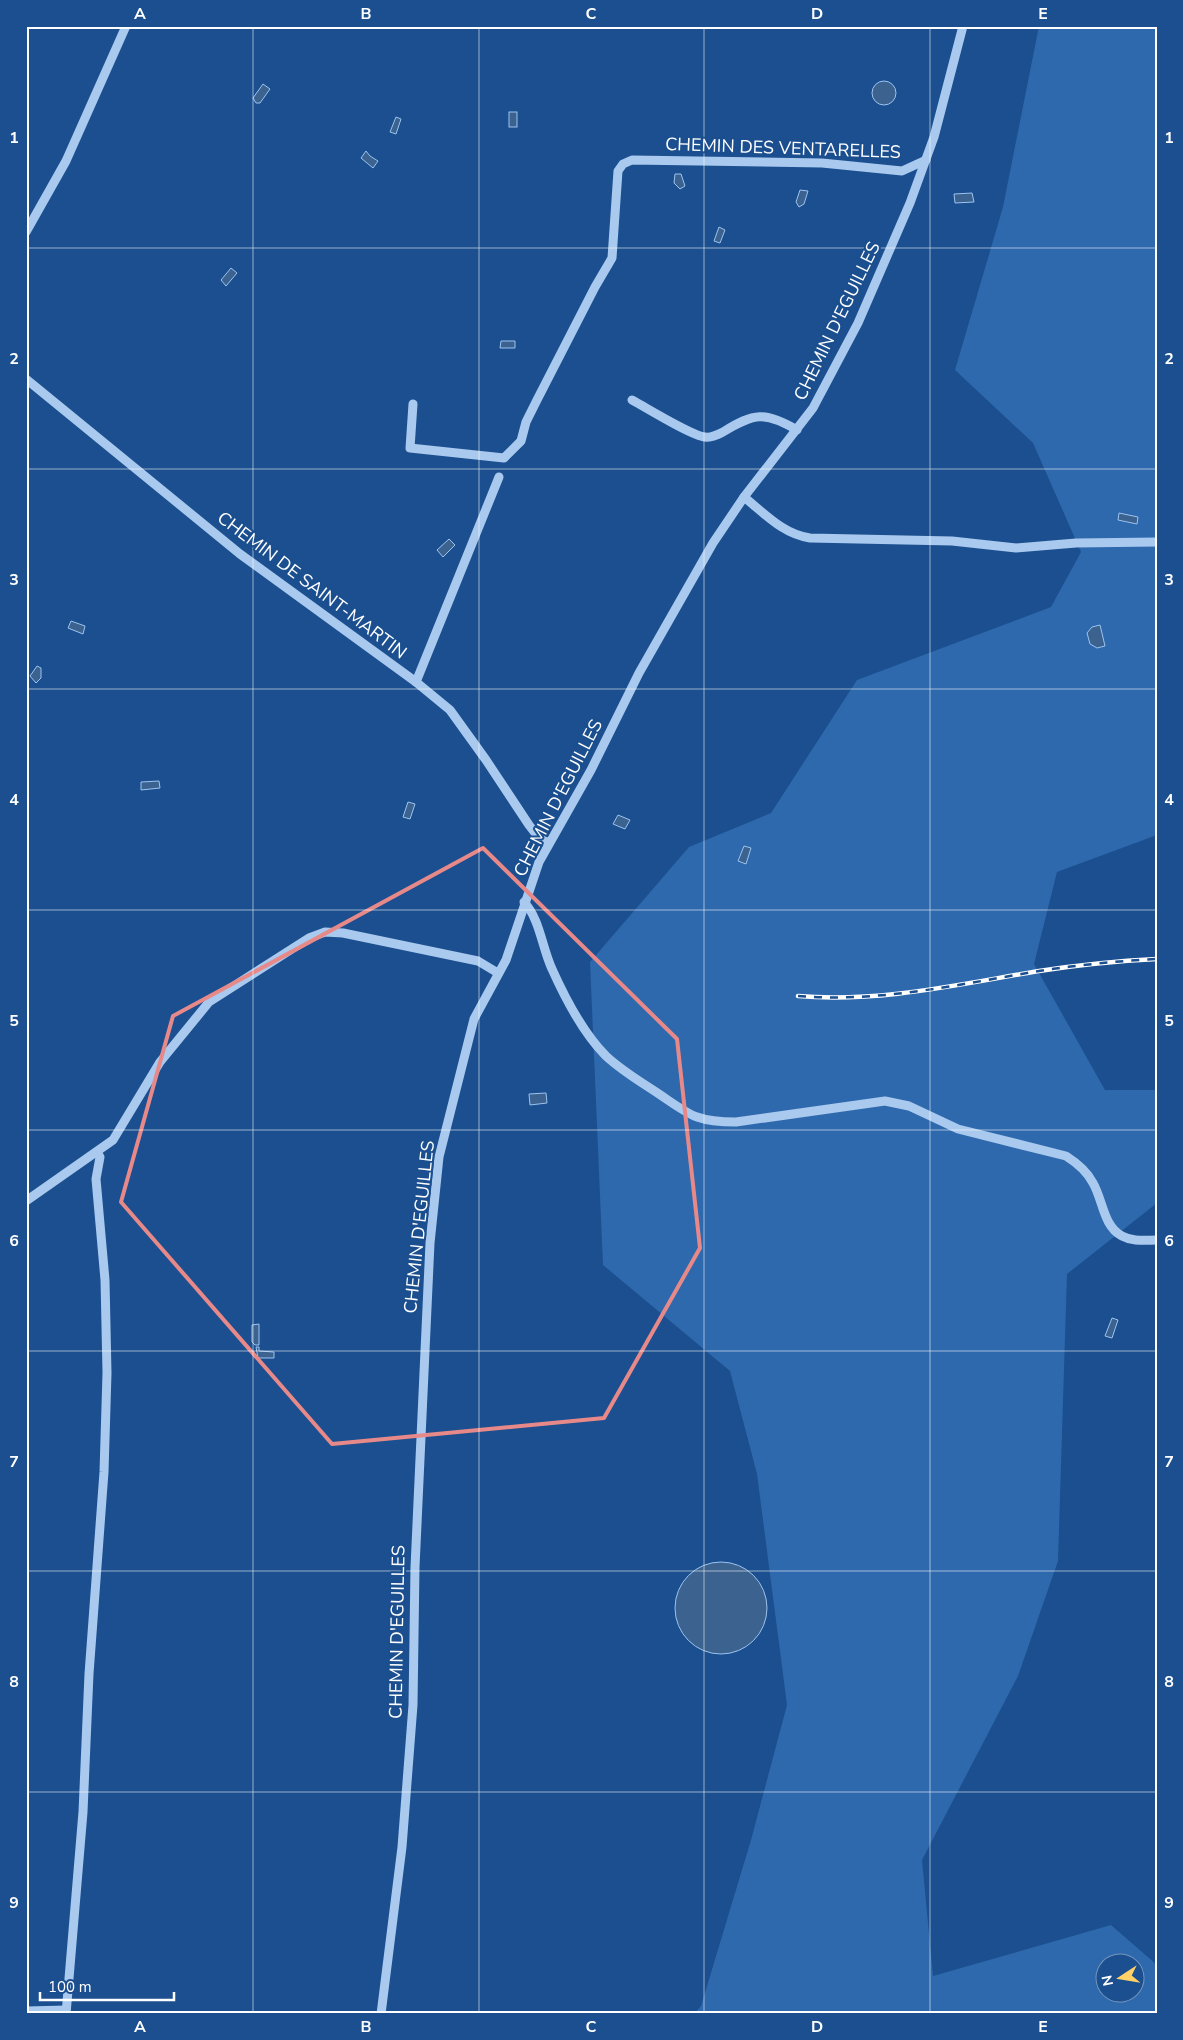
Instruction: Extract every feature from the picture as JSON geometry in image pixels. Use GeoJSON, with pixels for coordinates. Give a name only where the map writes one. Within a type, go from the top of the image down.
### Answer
{"type":"FeatureCollection","features":[{"type":"Feature","properties":{"kind":"street"},"geometry":{"type":"LineString","coordinates":[[26,232],[66,160],[126,26]]}},
{"type":"Feature","properties":{"kind":"street","name":"CHEMIN D'EGUILLES"},"geometry":{"type":"LineString","coordinates":[[380,2014],[402,1848],[413,1714],[414,1567],[430,1243],[440,1157],[474,1019],[506,960],[524,902],[549,843],[591,770],[644,664],[713,543],[744,497],[814,408],[858,323],[910,203],[926,160],[934,137],[963,26]]}},
{"type":"Feature","properties":{"kind":"street","name":"CHEMIN DES VENTARELLES"},"geometry":{"type":"LineString","coordinates":[[413,404],[410,448],[504,458],[521,442],[526,422],[612,258],[618,171],[623,164],[632,160],[822,163],[902,171],[926,160]]}},
{"type":"Feature","properties":{"kind":"street","name":"CHEMIN DE SAINT-MARTIN"},"geometry":{"type":"LineString","coordinates":[[26,379],[240,554],[416,682],[450,710],[486,760],[529,826],[539,838],[549,843]]}},
{"type":"Feature","properties":{"kind":"street"},"geometry":{"type":"LineString","coordinates":[[632,400],[703,437],[718,434],[740,421],[756,416],[781,421],[797,430]]}},
{"type":"Feature","properties":{"kind":"street"},"geometry":{"type":"LineString","coordinates":[[416,682],[499,478]]}},
{"type":"Feature","properties":{"kind":"street"},"geometry":{"type":"LineString","coordinates":[[744,497],[783,529],[792,534],[810,538],[952,541],[1016,548],[1076,543],[1157,542]]}},
{"type":"Feature","properties":{"kind":"street"},"geometry":{"type":"LineString","coordinates":[[524,902],[532,910],[551,968],[591,1037],[605,1055],[623,1071],[691,1115],[714,1122],[736,1122],[871,1101],[897,1102],[958,1129],[1066,1156],[1076,1162],[1092,1180],[1111,1227],[1122,1236],[1130,1239],[1157,1240]]}},
{"type":"Feature","properties":{"kind":"street"},"geometry":{"type":"LineString","coordinates":[[26,1201],[98,1152],[118,1134],[160,1062],[209,1002],[309,938],[325,932],[343,933],[478,961],[498,973]]}},
{"type":"Feature","properties":{"kind":"street"},"geometry":{"type":"LineString","coordinates":[[26,2011],[66,2012],[76,1916],[89,1674],[104,1472],[107,1373],[105,1280],[96,1179],[100,1157],[98,1152]]}},
{"type":"Feature","properties":{"kind":"highlighted area"},"geometry":{"type":"Polygon","coordinates":[[[483,848],[677,1039],[700,1248],[604,1418],[332,1444],[121,1202],[173,1016],[483,848]]]}},
{"type":"Feature","properties":{"kind":"shaded area"},"geometry":{"type":"Polygon","coordinates":[[[1039,26],[1157,26],[1157,835],[1057,872],[1034,964],[1105,1090],[1157,1090],[1157,1203],[1067,1274],[1058,1561],[1018,1676],[922,1860],[933,1976],[1111,1925],[1142,1952],[1096,1952],[1096,2002],[1146,2002],[1146,1955],[1157,1965],[1157,2014],[694,2014],[701,2006],[751,1840],[787,1705],[757,1474],[730,1371],[603,1265],[590,962],[689,847],[771,813],[857,680],[1051,607],[1081,552],[1033,443],[955,370],[1003,207],[1039,26]]]}},
{"type":"Feature","properties":{"kind":"shaded area"},"geometry":{"type":"Polygon","coordinates":[[[884,81],[893,84],[896,93],[893,102],[884,105],[875,102],[872,93],[875,84],[884,81]]]}},
{"type":"Feature","properties":{"kind":"shaded area"},"geometry":{"type":"Polygon","coordinates":[[[263,84],[270,89],[260,103],[256,103],[253,98],[263,84]]]}},
{"type":"Feature","properties":{"kind":"shaded area"},"geometry":{"type":"Polygon","coordinates":[[[509,112],[517,112],[517,127],[509,127],[509,112]]]}},
{"type":"Feature","properties":{"kind":"shaded area"},"geometry":{"type":"Polygon","coordinates":[[[396,117],[401,119],[396,134],[390,132],[396,117]]]}},
{"type":"Feature","properties":{"kind":"shaded area"},"geometry":{"type":"Polygon","coordinates":[[[366,151],[378,161],[373,168],[361,158],[366,151]]]}},
{"type":"Feature","properties":{"kind":"shaded area"},"geometry":{"type":"Polygon","coordinates":[[[675,174],[681,174],[685,186],[680,189],[674,183],[675,174]]]}},
{"type":"Feature","properties":{"kind":"shaded area"},"geometry":{"type":"Polygon","coordinates":[[[800,190],[808,191],[804,204],[799,207],[796,202],[800,190]]]}},
{"type":"Feature","properties":{"kind":"shaded area"},"geometry":{"type":"Polygon","coordinates":[[[972,193],[974,202],[955,203],[954,194],[972,193]]]}},
{"type":"Feature","properties":{"kind":"shaded area"},"geometry":{"type":"Polygon","coordinates":[[[719,227],[725,230],[720,243],[714,241],[719,227]]]}},
{"type":"Feature","properties":{"kind":"shaded area"},"geometry":{"type":"Polygon","coordinates":[[[231,268],[237,273],[226,286],[221,280],[231,268]]]}},
{"type":"Feature","properties":{"kind":"shaded area"},"geometry":{"type":"Polygon","coordinates":[[[501,341],[515,341],[515,348],[500,348],[501,341]]]}},
{"type":"Feature","properties":{"kind":"shaded area"},"geometry":{"type":"Polygon","coordinates":[[[1119,513],[1138,517],[1137,524],[1118,520],[1119,513]]]}},
{"type":"Feature","properties":{"kind":"shaded area"},"geometry":{"type":"Polygon","coordinates":[[[449,539],[455,545],[443,557],[437,550],[449,539]]]}},
{"type":"Feature","properties":{"kind":"shaded area"},"geometry":{"type":"Polygon","coordinates":[[[71,621],[85,626],[83,634],[68,628],[71,621]]]}},
{"type":"Feature","properties":{"kind":"shaded area"},"geometry":{"type":"Polygon","coordinates":[[[1100,625],[1105,646],[1097,648],[1090,644],[1087,633],[1092,627],[1100,625]]]}},
{"type":"Feature","properties":{"kind":"shaded area"},"geometry":{"type":"Polygon","coordinates":[[[37,666],[41,668],[41,678],[36,683],[30,676],[37,666]]]}},
{"type":"Feature","properties":{"kind":"shaded area"},"geometry":{"type":"Polygon","coordinates":[[[159,781],[160,788],[141,790],[141,782],[159,781]]]}},
{"type":"Feature","properties":{"kind":"shaded area"},"geometry":{"type":"Polygon","coordinates":[[[408,802],[415,804],[410,819],[403,817],[408,802]]]}},
{"type":"Feature","properties":{"kind":"shaded area"},"geometry":{"type":"Polygon","coordinates":[[[618,815],[630,820],[625,829],[613,824],[618,815]]]}},
{"type":"Feature","properties":{"kind":"shaded area"},"geometry":{"type":"Polygon","coordinates":[[[744,846],[751,848],[746,864],[738,861],[744,846]]]}},
{"type":"Feature","properties":{"kind":"shaded area"},"geometry":{"type":"Polygon","coordinates":[[[546,1093],[547,1103],[530,1105],[529,1094],[546,1093]]]}},
{"type":"Feature","properties":{"kind":"shaded area"},"geometry":{"type":"Polygon","coordinates":[[[1112,1318],[1118,1320],[1112,1338],[1105,1336],[1112,1318]]]}},
{"type":"Feature","properties":{"kind":"shaded area"},"geometry":{"type":"Polygon","coordinates":[[[259,1324],[259,1345],[255,1345],[252,1342],[252,1325],[259,1324]]]}},
{"type":"Feature","properties":{"kind":"shaded area"},"geometry":{"type":"Polygon","coordinates":[[[256,1347],[259,1347],[259,1351],[274,1352],[274,1358],[258,1358],[256,1347]]]}},
{"type":"Feature","properties":{"kind":"shaded area"},"geometry":{"type":"Polygon","coordinates":[[[712,1562],[730,1562],[747,1569],[760,1582],[767,1599],[767,1617],[760,1634],[747,1647],[730,1654],[712,1654],[695,1647],[682,1634],[675,1617],[675,1599],[682,1582],[695,1569],[712,1562]]]}},
{"type":"Feature","properties":{"kind":"railway"},"geometry":{"type":"LineString","coordinates":[[798,996],[859,997],[889,995],[1068,967],[1157,959]]}}]}
